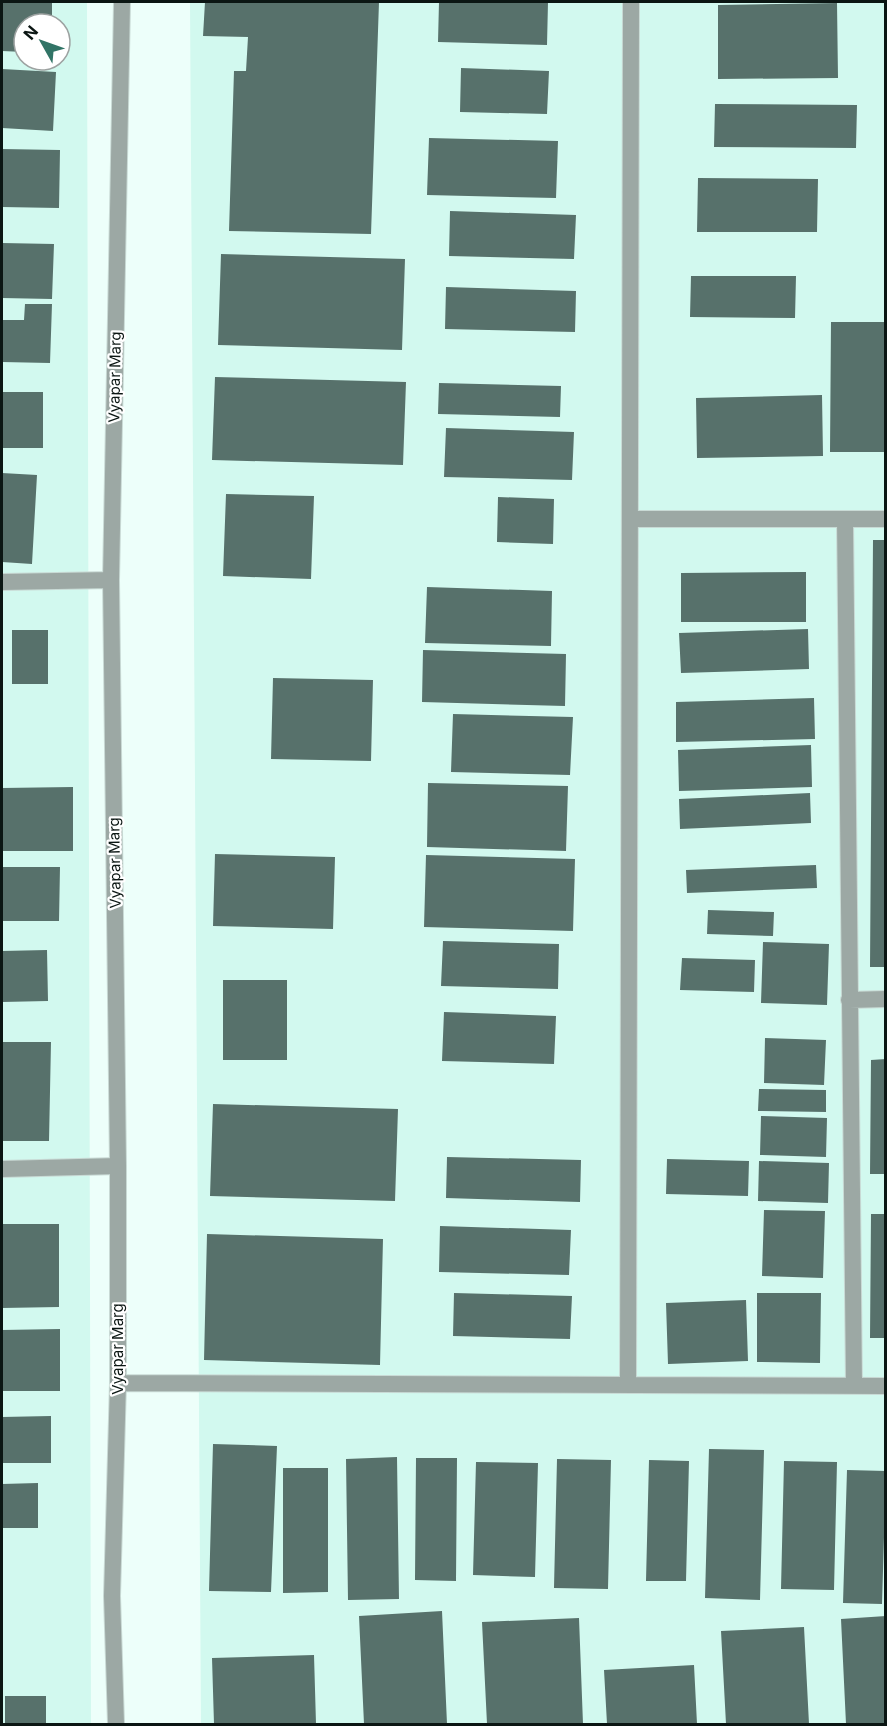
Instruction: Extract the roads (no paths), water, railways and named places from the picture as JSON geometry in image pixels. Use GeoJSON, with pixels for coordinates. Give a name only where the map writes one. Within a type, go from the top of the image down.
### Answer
{"type":"FeatureCollection","features":[{"type":"Feature","properties":{"kind":"street","name":"Vyapar Marg"},"geometry":{"type":"LineString","coordinates":[[116,1725],[112,1596],[118,1383],[118,1166],[111,580],[122,2]]}},
{"type":"Feature","properties":{"kind":"street"},"geometry":{"type":"LineString","coordinates":[[628,1384],[631,2]]}},
{"type":"Feature","properties":{"kind":"street"},"geometry":{"type":"LineString","coordinates":[[630,519],[885,519]]}},
{"type":"Feature","properties":{"kind":"street"},"geometry":{"type":"LineString","coordinates":[[845,519],[854,1386]]}},
{"type":"Feature","properties":{"kind":"street"},"geometry":{"type":"LineString","coordinates":[[2,582],[111,580]]}},
{"type":"Feature","properties":{"kind":"street"},"geometry":{"type":"LineString","coordinates":[[849,1000],[885,999]]}},
{"type":"Feature","properties":{"kind":"street"},"geometry":{"type":"LineString","coordinates":[[2,1169],[118,1166]]}},
{"type":"Feature","properties":{"kind":"street"},"geometry":{"type":"LineString","coordinates":[[118,1383],[885,1386]]}}]}
